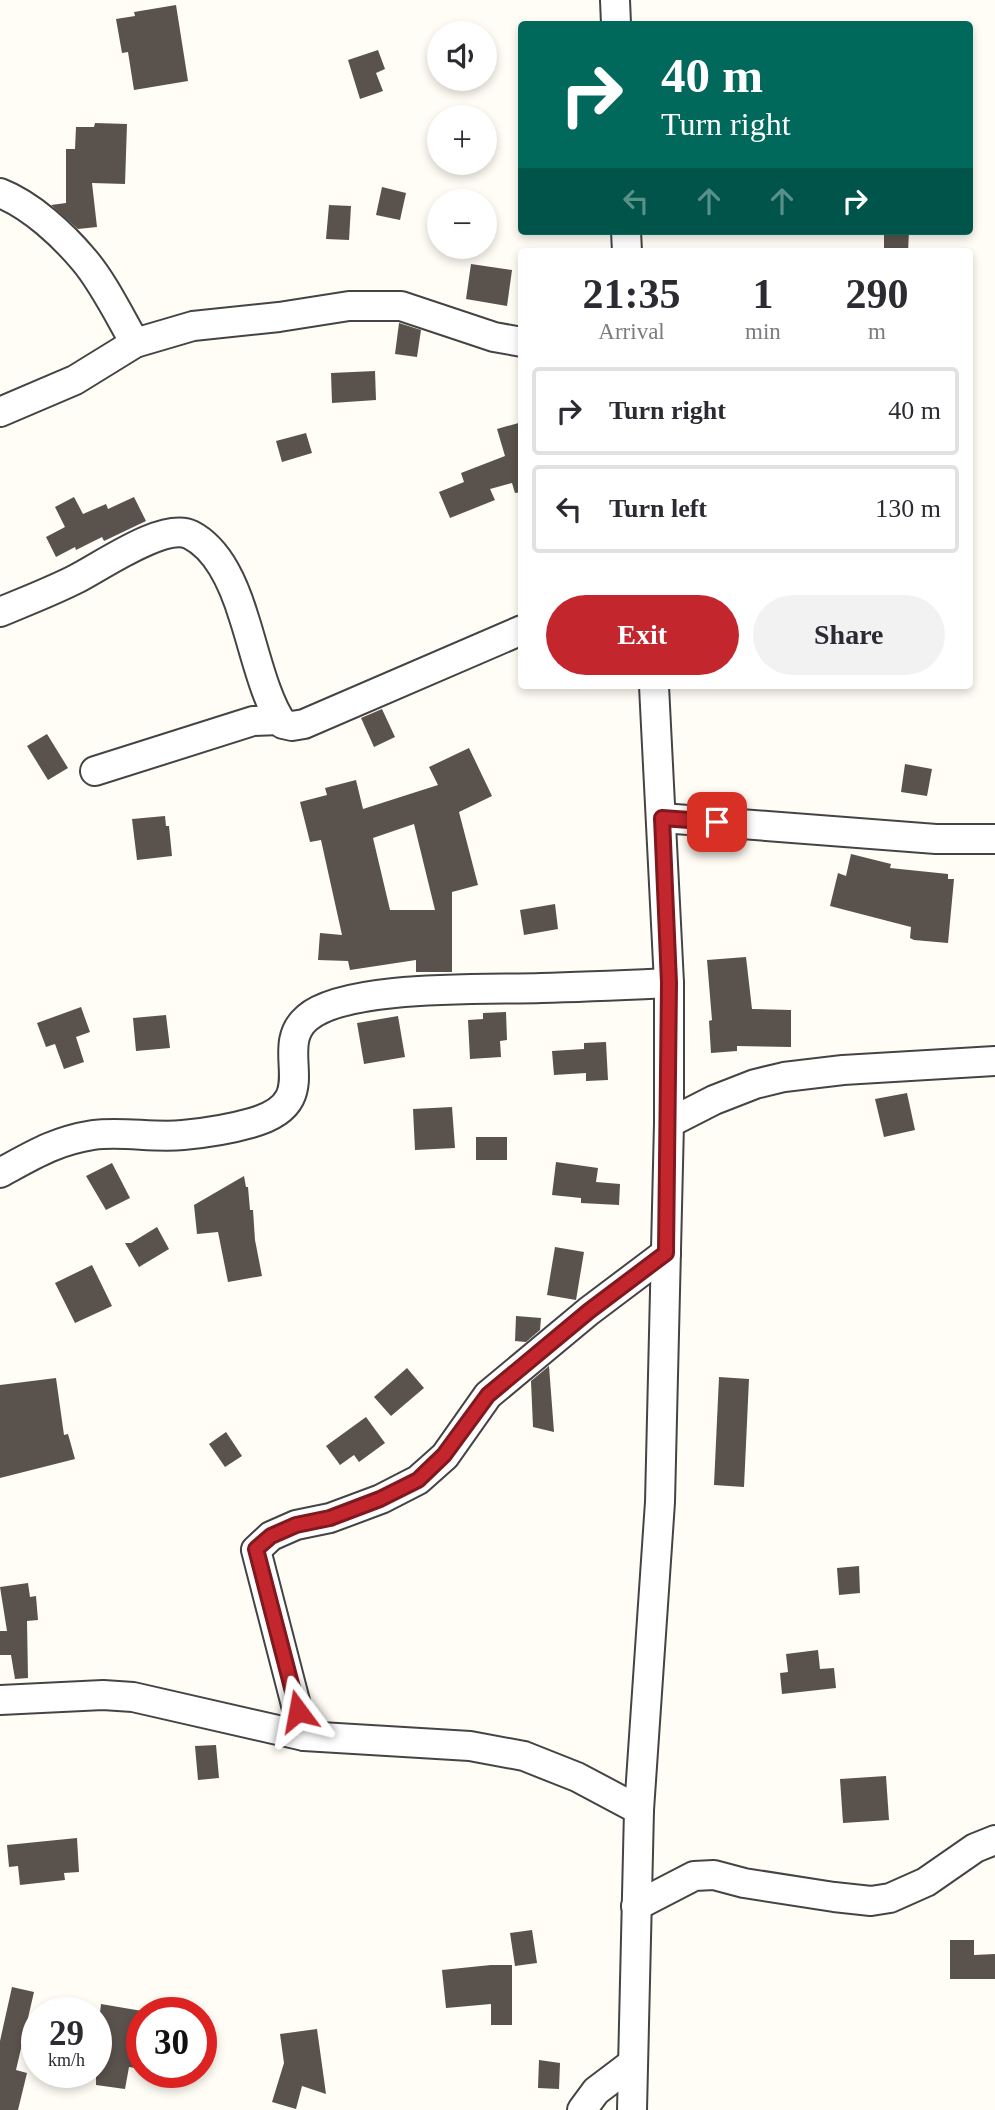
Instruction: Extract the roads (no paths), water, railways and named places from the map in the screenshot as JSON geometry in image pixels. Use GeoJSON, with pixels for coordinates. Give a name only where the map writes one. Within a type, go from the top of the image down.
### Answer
{"type":"FeatureCollection","features":[{"type":"Feature","properties":{"kind":"street"},"geometry":{"type":"LineString","coordinates":[[615,0],[616,21]]}},
{"type":"Feature","properties":{"kind":"street"},"geometry":{"type":"LineString","coordinates":[[0,193],[38,216],[85,261],[135,343]]}},
{"type":"Feature","properties":{"kind":"street"},"geometry":{"type":"LineString","coordinates":[[0,412],[75,380],[135,343],[192,326],[349,306],[401,306],[494,337],[518,341]]}},
{"type":"Feature","properties":{"kind":"street"},"geometry":{"type":"LineString","coordinates":[[0,612],[73,580],[141,543],[176,532],[190,534],[217,556],[242,610],[273,705],[283,724],[292,726],[304,724],[518,632]]}},
{"type":"Feature","properties":{"kind":"street"},"geometry":{"type":"LineString","coordinates":[[632,2110],[639,1810],[660,1502],[669,1123],[669,983],[654,689]]}},
{"type":"Feature","properties":{"kind":"street"},"geometry":{"type":"LineString","coordinates":[[95,771],[253,722],[280,720]]}},
{"type":"Feature","properties":{"kind":"street"},"geometry":{"type":"LineString","coordinates":[[662,818],[936,839],[995,839]]}},
{"type":"Feature","properties":{"kind":"street"},"geometry":{"type":"LineString","coordinates":[[0,1172],[52,1144],[95,1135],[183,1135],[251,1123],[276,1114],[296,1086],[294,1040],[298,1028],[309,1017],[340,1001],[410,991],[669,983]]}},
{"type":"Feature","properties":{"kind":"street"},"geometry":{"type":"LineString","coordinates":[[669,1123],[713,1100],[755,1084],[784,1077],[844,1070],[995,1061]]}},
{"type":"Feature","properties":{"kind":"street"},"geometry":{"type":"LineString","coordinates":[[304,1736],[256,1549],[271,1536],[296,1525],[330,1518],[380,1499],[418,1480],[444,1455],[488,1395],[589,1311],[666,1253]]}},
{"type":"Feature","properties":{"kind":"street"},"geometry":{"type":"LineString","coordinates":[[0,1700],[103,1695],[133,1697],[304,1736],[470,1746],[524,1756],[577,1777],[639,1810]]}},
{"type":"Feature","properties":{"kind":"street"},"geometry":{"type":"LineString","coordinates":[[636,1906],[694,1876],[714,1875],[744,1883],[871,1901],[890,1898],[926,1882],[975,1848],[995,1840]]}},
{"type":"Feature","properties":{"kind":"street"},"geometry":{"type":"LineString","coordinates":[[582,2110],[597,2091],[633,2063]]}}]}
